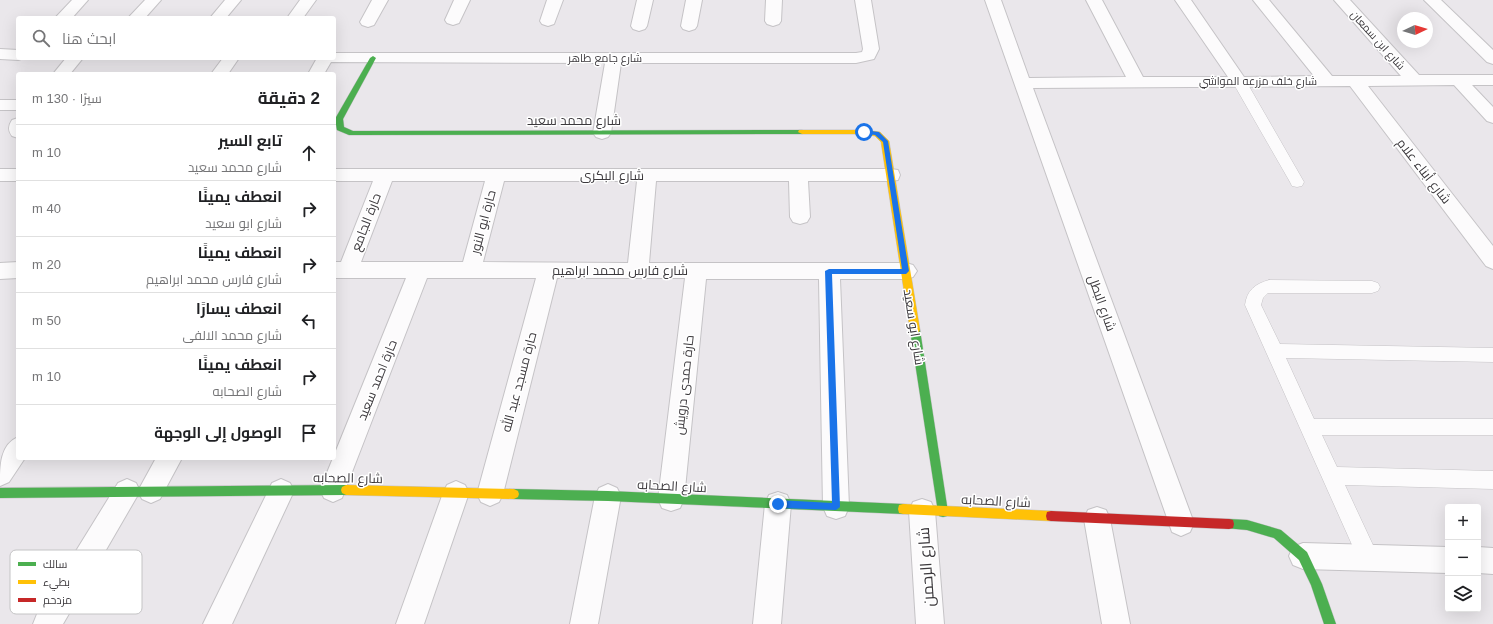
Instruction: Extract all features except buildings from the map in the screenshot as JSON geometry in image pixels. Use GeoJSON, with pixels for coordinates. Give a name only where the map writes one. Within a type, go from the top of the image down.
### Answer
{"type":"FeatureCollection","features":[{"type":"Feature","properties":{"kind":"street"},"geometry":{"type":"LineString","coordinates":[[65,16],[80,0]]}},
{"type":"Feature","properties":{"kind":"street"},"geometry":{"type":"LineString","coordinates":[[138,16],[153,0]]}},
{"type":"Feature","properties":{"kind":"street"},"geometry":{"type":"LineString","coordinates":[[220,16],[233,0]]}},
{"type":"Feature","properties":{"kind":"street"},"geometry":{"type":"LineString","coordinates":[[296,16],[308,0]]}},
{"type":"Feature","properties":{"kind":"street"},"geometry":{"type":"LineString","coordinates":[[368,22],[380,0]]}},
{"type":"Feature","properties":{"kind":"street"},"geometry":{"type":"LineString","coordinates":[[453,20],[462,0]]}},
{"type":"Feature","properties":{"kind":"street"},"geometry":{"type":"LineString","coordinates":[[548,21],[555,0]]}},
{"type":"Feature","properties":{"kind":"street"},"geometry":{"type":"LineString","coordinates":[[639,26],[645,0]]}},
{"type":"Feature","properties":{"kind":"street"},"geometry":{"type":"LineString","coordinates":[[690,26],[694,0]]}},
{"type":"Feature","properties":{"kind":"street"},"geometry":{"type":"LineString","coordinates":[[773,21],[774,0]]}},
{"type":"Feature","properties":{"kind":"street","name":"شارع جامع طاهر"},"geometry":{"type":"LineString","coordinates":[[336,58],[856,58],[868,56],[871,49],[863,0]]}},
{"type":"Feature","properties":{"kind":"street","name":"شارع البطل"},"geometry":{"type":"LineString","coordinates":[[993,0],[1181,523]]}},
{"type":"Feature","properties":{"kind":"street"},"geometry":{"type":"LineString","coordinates":[[1094,0],[1137,82]]}},
{"type":"Feature","properties":{"kind":"street"},"geometry":{"type":"LineString","coordinates":[[1183,0],[1239,81]]}},
{"type":"Feature","properties":{"kind":"street"},"geometry":{"type":"LineString","coordinates":[[1261,0],[1327,81]]}},
{"type":"Feature","properties":{"kind":"street","name":"شارع ابن سمعان"},"geometry":{"type":"LineString","coordinates":[[1342,0],[1415,81]]}},
{"type":"Feature","properties":{"kind":"street"},"geometry":{"type":"LineString","coordinates":[[1432,0],[1493,59]]}},
{"type":"Feature","properties":{"kind":"street"},"geometry":{"type":"LineString","coordinates":[[0,54],[16,55]]}},
{"type":"Feature","properties":{"kind":"street","name":"شارع محمد سعيد"},"geometry":{"type":"LineString","coordinates":[[373,58],[339,119],[340,128],[352,133],[864,132],[877,134],[885,141]]}},
{"type":"Feature","properties":{"kind":"street"},"geometry":{"type":"LineString","coordinates":[[602,132],[614,58]]}},
{"type":"Feature","properties":{"kind":"street"},"geometry":{"type":"LineString","coordinates":[[63,72],[73,60]]}},
{"type":"Feature","properties":{"kind":"street"},"geometry":{"type":"LineString","coordinates":[[220,72],[230,60]]}},
{"type":"Feature","properties":{"kind":"street"},"geometry":{"type":"LineString","coordinates":[[317,72],[325,60]]}},
{"type":"Feature","properties":{"kind":"street"},"geometry":{"type":"LineString","coordinates":[[1458,80],[1493,117]]}},
{"type":"Feature","properties":{"kind":"street","name":"شارع خلف مزرعه المواشي"},"geometry":{"type":"LineString","coordinates":[[1023,83],[1493,80]]}},
{"type":"Feature","properties":{"kind":"street","name":"شارع أبناء علام"},"geometry":{"type":"LineString","coordinates":[[1355,81],[1493,261]]}},
{"type":"Feature","properties":{"kind":"street"},"geometry":{"type":"LineString","coordinates":[[0,105],[16,105]]}},
{"type":"Feature","properties":{"kind":"street","name":"شارع ابو سعيد"},"geometry":{"type":"LineString","coordinates":[[885,141],[906,271],[933,511]]}},
{"type":"Feature","properties":{"kind":"street"},"geometry":{"type":"LineString","coordinates":[[0,175],[16,175]]}},
{"type":"Feature","properties":{"kind":"street","name":"شارع البكرى"},"geometry":{"type":"LineString","coordinates":[[336,175],[891,175]]}},
{"type":"Feature","properties":{"kind":"street","name":"حارة الجامع"},"geometry":{"type":"LineString","coordinates":[[341,270],[385,175]]}},
{"type":"Feature","properties":{"kind":"street","name":"حارة ابو النور"},"geometry":{"type":"LineString","coordinates":[[471,270],[496,175]]}},
{"type":"Feature","properties":{"kind":"street"},"geometry":{"type":"LineString","coordinates":[[638,270],[646,175]]}},
{"type":"Feature","properties":{"kind":"street"},"geometry":{"type":"LineString","coordinates":[[798,175],[800,218]]}},
{"type":"Feature","properties":{"kind":"street"},"geometry":{"type":"LineString","coordinates":[[0,271],[16,270]]}},
{"type":"Feature","properties":{"kind":"street","name":"شارع فارس محمد ابراهيم"},"geometry":{"type":"LineString","coordinates":[[341,270],[906,271]]}},
{"type":"Feature","properties":{"kind":"street","name":"حارة احمد سعيد"},"geometry":{"type":"LineString","coordinates":[[333,490],[420,270]]}},
{"type":"Feature","properties":{"kind":"street","name":"حارة مسجد عبد الله"},"geometry":{"type":"LineString","coordinates":[[490,494],[548,270]]}},
{"type":"Feature","properties":{"kind":"street","name":"حارة حمدى درويش"},"geometry":{"type":"LineString","coordinates":[[671,499],[696,271]]}},
{"type":"Feature","properties":{"kind":"street"},"geometry":{"type":"LineString","coordinates":[[829,271],[836,507]]}},
{"type":"Feature","properties":{"kind":"street"},"geometry":{"type":"LineString","coordinates":[[0,474],[16,451]]}},
{"type":"Feature","properties":{"kind":"street"},"geometry":{"type":"LineString","coordinates":[[98,550],[139,491],[167,460]]}},
{"type":"Feature","properties":{"kind":"street","name":"شارع الصحابه"},"geometry":{"type":"LineString","coordinates":[[0,493],[333,490],[608,496],[1247,525],[1277,534],[1303,556],[1316,584],[1330,624]]}},
{"type":"Feature","properties":{"kind":"street"},"geometry":{"type":"LineString","coordinates":[[217,624],[280,491]]}},
{"type":"Feature","properties":{"kind":"street"},"geometry":{"type":"LineString","coordinates":[[410,624],[456,493]]}},
{"type":"Feature","properties":{"kind":"street"},"geometry":{"type":"LineString","coordinates":[[584,624],[608,496]]}},
{"type":"Feature","properties":{"kind":"street"},"geometry":{"type":"LineString","coordinates":[[767,624],[778,504]]}},
{"type":"Feature","properties":{"kind":"street","name":"شارع الرحمن"},"geometry":{"type":"LineString","coordinates":[[930,624],[933,511]]}},
{"type":"Feature","properties":{"kind":"street"},"geometry":{"type":"LineString","coordinates":[[1097,519],[1116,624]]}},
{"type":"Feature","properties":{"kind":"street"},"geometry":{"type":"LineString","coordinates":[[1303,556],[1445,560]]}},
{"type":"Feature","properties":{"kind":"street"},"geometry":{"type":"LineString","coordinates":[[1481,560],[1493,561]]}},
{"type":"Feature","properties":{"kind":"street"},"geometry":{"type":"LineString","coordinates":[[47,624],[54,614]]}},
{"type":"Feature","properties":{"kind":"lane"},"geometry":{"type":"LineString","coordinates":[[1239,81],[1297,182]]}},
{"type":"Feature","properties":{"kind":"lane"},"geometry":{"type":"LineString","coordinates":[[1368,558],[1253,305],[1254,297],[1258,290],[1269,286],[1372,287]]}},
{"type":"Feature","properties":{"kind":"lane"},"geometry":{"type":"LineString","coordinates":[[1274,351],[1493,355]]}},
{"type":"Feature","properties":{"kind":"lane"},"geometry":{"type":"LineString","coordinates":[[1308,427],[1493,428]]}},
{"type":"Feature","properties":{"kind":"lane"},"geometry":{"type":"LineString","coordinates":[[1331,476],[1493,480]]}},
{"type":"Feature","properties":{"kind":"traffic: fast"},"geometry":{"type":"LineString","coordinates":[[373,58],[339,119],[340,128],[352,133],[802,132]]}},
{"type":"Feature","properties":{"kind":"traffic: fast"},"geometry":{"type":"LineString","coordinates":[[915,330],[943,512]]}},
{"type":"Feature","properties":{"kind":"traffic: fast"},"geometry":{"type":"LineString","coordinates":[[0,493],[346,490]]}},
{"type":"Feature","properties":{"kind":"traffic: fast"},"geometry":{"type":"LineString","coordinates":[[514,494],[608,496],[903,509]]}},
{"type":"Feature","properties":{"kind":"traffic: fast"},"geometry":{"type":"LineString","coordinates":[[1229,524],[1247,525],[1277,534],[1303,556],[1316,584],[1330,624]]}},
{"type":"Feature","properties":{"kind":"traffic: slow"},"geometry":{"type":"LineString","coordinates":[[802,132],[864,132],[877,134],[885,141],[915,330]]}},
{"type":"Feature","properties":{"kind":"traffic: slow"},"geometry":{"type":"LineString","coordinates":[[346,490],[514,494]]}},
{"type":"Feature","properties":{"kind":"traffic: slow"},"geometry":{"type":"LineString","coordinates":[[903,509],[1051,516]]}},
{"type":"Feature","properties":{"kind":"traffic: jam"},"geometry":{"type":"LineString","coordinates":[[1051,516],[1229,524]]}},
{"type":"Feature","properties":{"kind":"route"},"geometry":{"type":"LineString","coordinates":[[778,504],[836,507],[829,271],[906,271],[885,141],[877,134],[864,132]]}}]}
